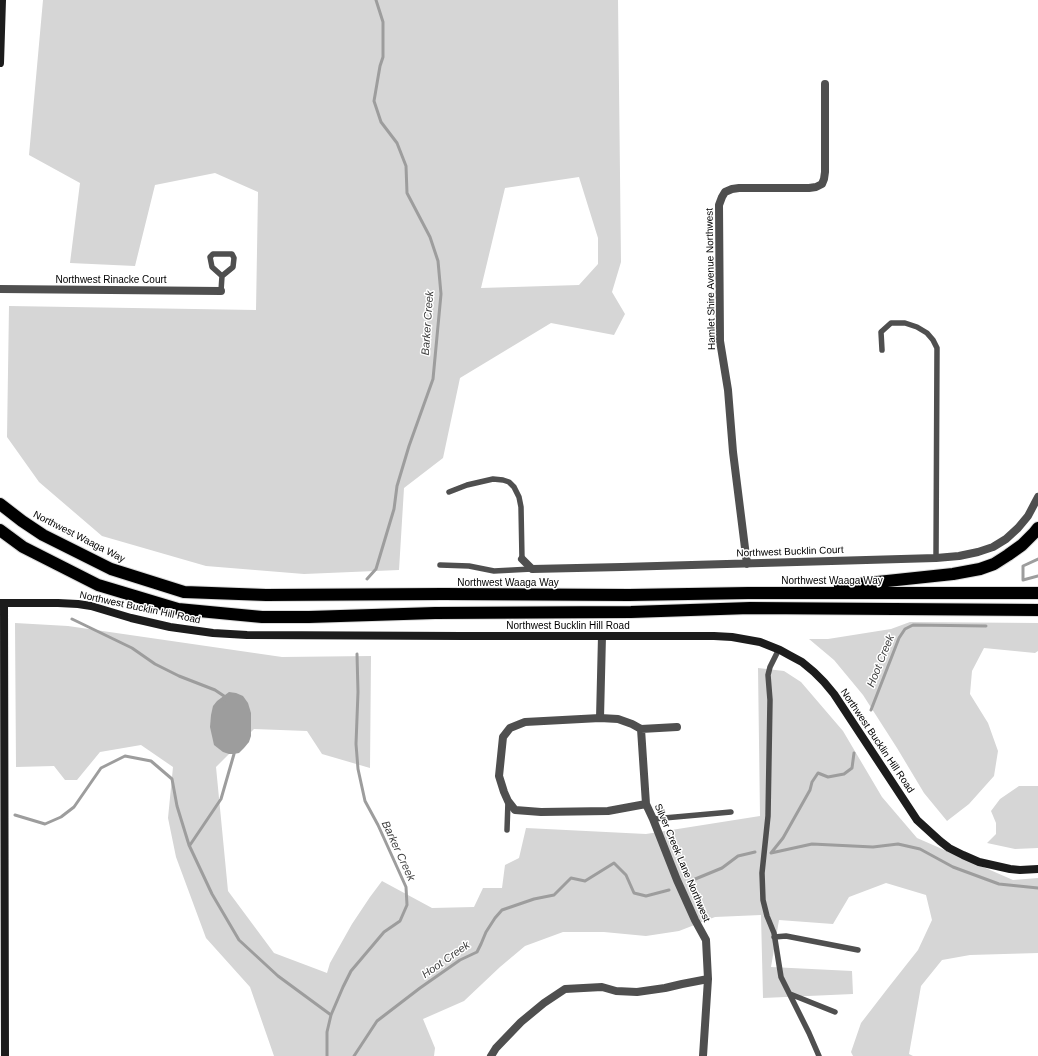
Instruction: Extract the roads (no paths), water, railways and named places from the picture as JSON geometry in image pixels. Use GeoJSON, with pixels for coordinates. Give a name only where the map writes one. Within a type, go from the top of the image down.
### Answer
{"type":"FeatureCollection","features":[{"type":"Feature","properties":{"kind":"highway"},"geometry":{"type":"LineString","coordinates":[[0,496],[22,522]]}},
{"type":"Feature","properties":{"kind":"highway","name":"Northwest Waaga Way"},"geometry":{"type":"LineString","coordinates":[[0,504],[22,522],[43,535],[111,569],[184,592],[266,596],[451,594],[629,596],[761,593],[1038,593]]}},
{"type":"Feature","properties":{"kind":"highway"},"geometry":{"type":"LineString","coordinates":[[761,593],[953,574],[980,569],[994,564],[1008,555],[1022,545],[1038,528]]}},
{"type":"Feature","properties":{"kind":"highway"},"geometry":{"type":"LineString","coordinates":[[0,530],[23,547],[98,585],[178,609],[262,617],[435,613],[631,612],[750,608],[1038,610]]}},
{"type":"Feature","properties":{"kind":"highway"},"geometry":{"type":"LineString","coordinates":[[970,610],[1038,616]]}},
{"type":"Feature","properties":{"kind":"main road"},"geometry":{"type":"LineString","coordinates":[[0,63],[2,0]]}},
{"type":"Feature","properties":{"kind":"main road"},"geometry":{"type":"LineString","coordinates":[[2,603],[5,1056]]}},
{"type":"Feature","properties":{"kind":"main road","name":"Northwest Bucklin Hill Road"},"geometry":{"type":"LineString","coordinates":[[2,603],[78,604],[91,606],[131,618],[170,627],[213,633],[247,635],[732,637],[760,642],[779,649],[802,662],[824,682],[834,694],[917,820],[949,848],[979,862],[1010,869],[1038,869]]}},
{"type":"Feature","properties":{"kind":"street","name":"Hamlet Shire Avenue Northwest"},"geometry":{"type":"LineString","coordinates":[[747,564],[733,452],[728,390],[720,341],[719,205],[725,192],[732,189],[809,188],[822,184],[825,172],[825,84]]}},
{"type":"Feature","properties":{"kind":"street","name":"Northwest Rinacke Court"},"geometry":{"type":"LineString","coordinates":[[0,289],[221,291]]}},
{"type":"Feature","properties":{"kind":"street","name":"Northwest Bucklin Court"},"geometry":{"type":"LineString","coordinates":[[532,569],[747,564],[959,556],[978,552],[1006,539],[1028,516],[1038,497]]}},
{"type":"Feature","properties":{"kind":"street"},"geometry":{"type":"LineString","coordinates":[[522,559],[532,569]]}},
{"type":"Feature","properties":{"kind":"street"},"geometry":{"type":"LineString","coordinates":[[600,718],[602,636]]}},
{"type":"Feature","properties":{"kind":"street"},"geometry":{"type":"LineString","coordinates":[[646,804],[608,811],[541,812],[515,810],[508,801],[499,776],[503,736],[510,728],[524,722],[600,718],[618,719],[641,729],[678,727]]}},
{"type":"Feature","properties":{"kind":"street","name":"Silver Creek Lane Northwest"},"geometry":{"type":"LineString","coordinates":[[641,729],[646,804],[694,920],[706,940],[708,979],[703,1056]]}},
{"type":"Feature","properties":{"kind":"street"},"geometry":{"type":"LineString","coordinates":[[491,1056],[496,1048],[521,1022],[544,1003],[565,989],[602,987],[616,991],[637,992],[708,979]]}},
{"type":"Feature","properties":{"kind":"lane"},"geometry":{"type":"LineString","coordinates":[[221,291],[222,276],[233,267],[234,258],[232,254],[213,254],[210,257],[212,267],[222,276]]}},
{"type":"Feature","properties":{"kind":"lane"},"geometry":{"type":"LineString","coordinates":[[882,350],[881,332],[891,323],[905,323],[917,327],[927,333],[937,348],[936,558]]}},
{"type":"Feature","properties":{"kind":"lane"},"geometry":{"type":"LineString","coordinates":[[449,492],[467,485],[493,479],[509,482],[519,497],[521,507],[522,559]]}},
{"type":"Feature","properties":{"kind":"lane"},"geometry":{"type":"LineString","coordinates":[[440,564],[469,566],[494,571],[532,569]]}},
{"type":"Feature","properties":{"kind":"lane"},"geometry":{"type":"LineString","coordinates":[[779,649],[770,666],[768,675],[770,700],[768,816],[762,873],[763,900],[774,937],[781,977],[819,1056]]}},
{"type":"Feature","properties":{"kind":"lane"},"geometry":{"type":"LineString","coordinates":[[508,801],[508,830]]}},
{"type":"Feature","properties":{"kind":"lane"},"geometry":{"type":"LineString","coordinates":[[653,819],[731,812]]}},
{"type":"Feature","properties":{"kind":"lane"},"geometry":{"type":"LineString","coordinates":[[774,937],[786,936],[858,950]]}},
{"type":"Feature","properties":{"kind":"lane"},"geometry":{"type":"LineString","coordinates":[[790,994],[835,1012]]}},
{"type":"Feature","properties":{"kind":"waterway","name":"Barker Creek"},"geometry":{"type":"LineString","coordinates":[[367,579],[376,569],[394,509],[397,486],[409,446],[433,379],[441,294],[438,261],[430,237],[407,193],[406,166],[397,143],[381,122],[374,101],[383,57],[383,22],[376,0]]}},
{"type":"Feature","properties":{"kind":"waterway","name":"Hoot Creek"},"geometry":{"type":"LineString","coordinates":[[1038,559],[1023,566],[1023,580],[1038,576]]}},
{"type":"Feature","properties":{"kind":"waterway"},"geometry":{"type":"LineString","coordinates":[[72,619],[132,648],[155,664],[179,676],[215,690],[224,696],[225,700]]}},
{"type":"Feature","properties":{"kind":"waterway","name":"Hoot Creek"},"geometry":{"type":"LineString","coordinates":[[871,710],[899,638],[905,629],[913,625],[986,626]]}},
{"type":"Feature","properties":{"kind":"waterway","name":"Barker Creek"},"geometry":{"type":"LineString","coordinates":[[327,1056],[327,1032],[331,1015],[351,971],[384,932],[400,921],[407,905],[406,887],[378,825],[365,801],[358,769],[356,744],[358,692],[357,654]]}},
{"type":"Feature","properties":{"kind":"waterway"},"geometry":{"type":"LineString","coordinates":[[190,845],[221,799],[234,752]]}},
{"type":"Feature","properties":{"kind":"waterway","name":"Hoot Creek"},"geometry":{"type":"LineString","coordinates":[[771,853],[783,838],[818,773],[828,777],[844,774],[852,768],[854,753]]}},
{"type":"Feature","properties":{"kind":"waterway"},"geometry":{"type":"LineString","coordinates":[[15,815],[45,824],[61,817],[74,807],[101,768],[125,756],[151,761],[172,779],[177,806],[189,845],[212,894],[239,940],[278,976],[331,1015]]}},
{"type":"Feature","properties":{"kind":"waterway"},"geometry":{"type":"LineString","coordinates":[[771,853],[812,844],[873,847],[898,844],[920,849],[953,867],[999,884],[1038,888]]}},
{"type":"Feature","properties":{"kind":"waterway","name":"Hoot Creek"},"geometry":{"type":"LineString","coordinates":[[688,882],[722,868],[738,856],[755,852]]}},
{"type":"Feature","properties":{"kind":"waterway","name":"Hoot Creek"},"geometry":{"type":"LineString","coordinates":[[354,1056],[377,1021],[460,960],[477,952],[486,932],[502,910],[534,899],[554,895],[571,878],[585,881],[614,863],[626,875],[634,893],[646,896],[669,890]]}}]}
